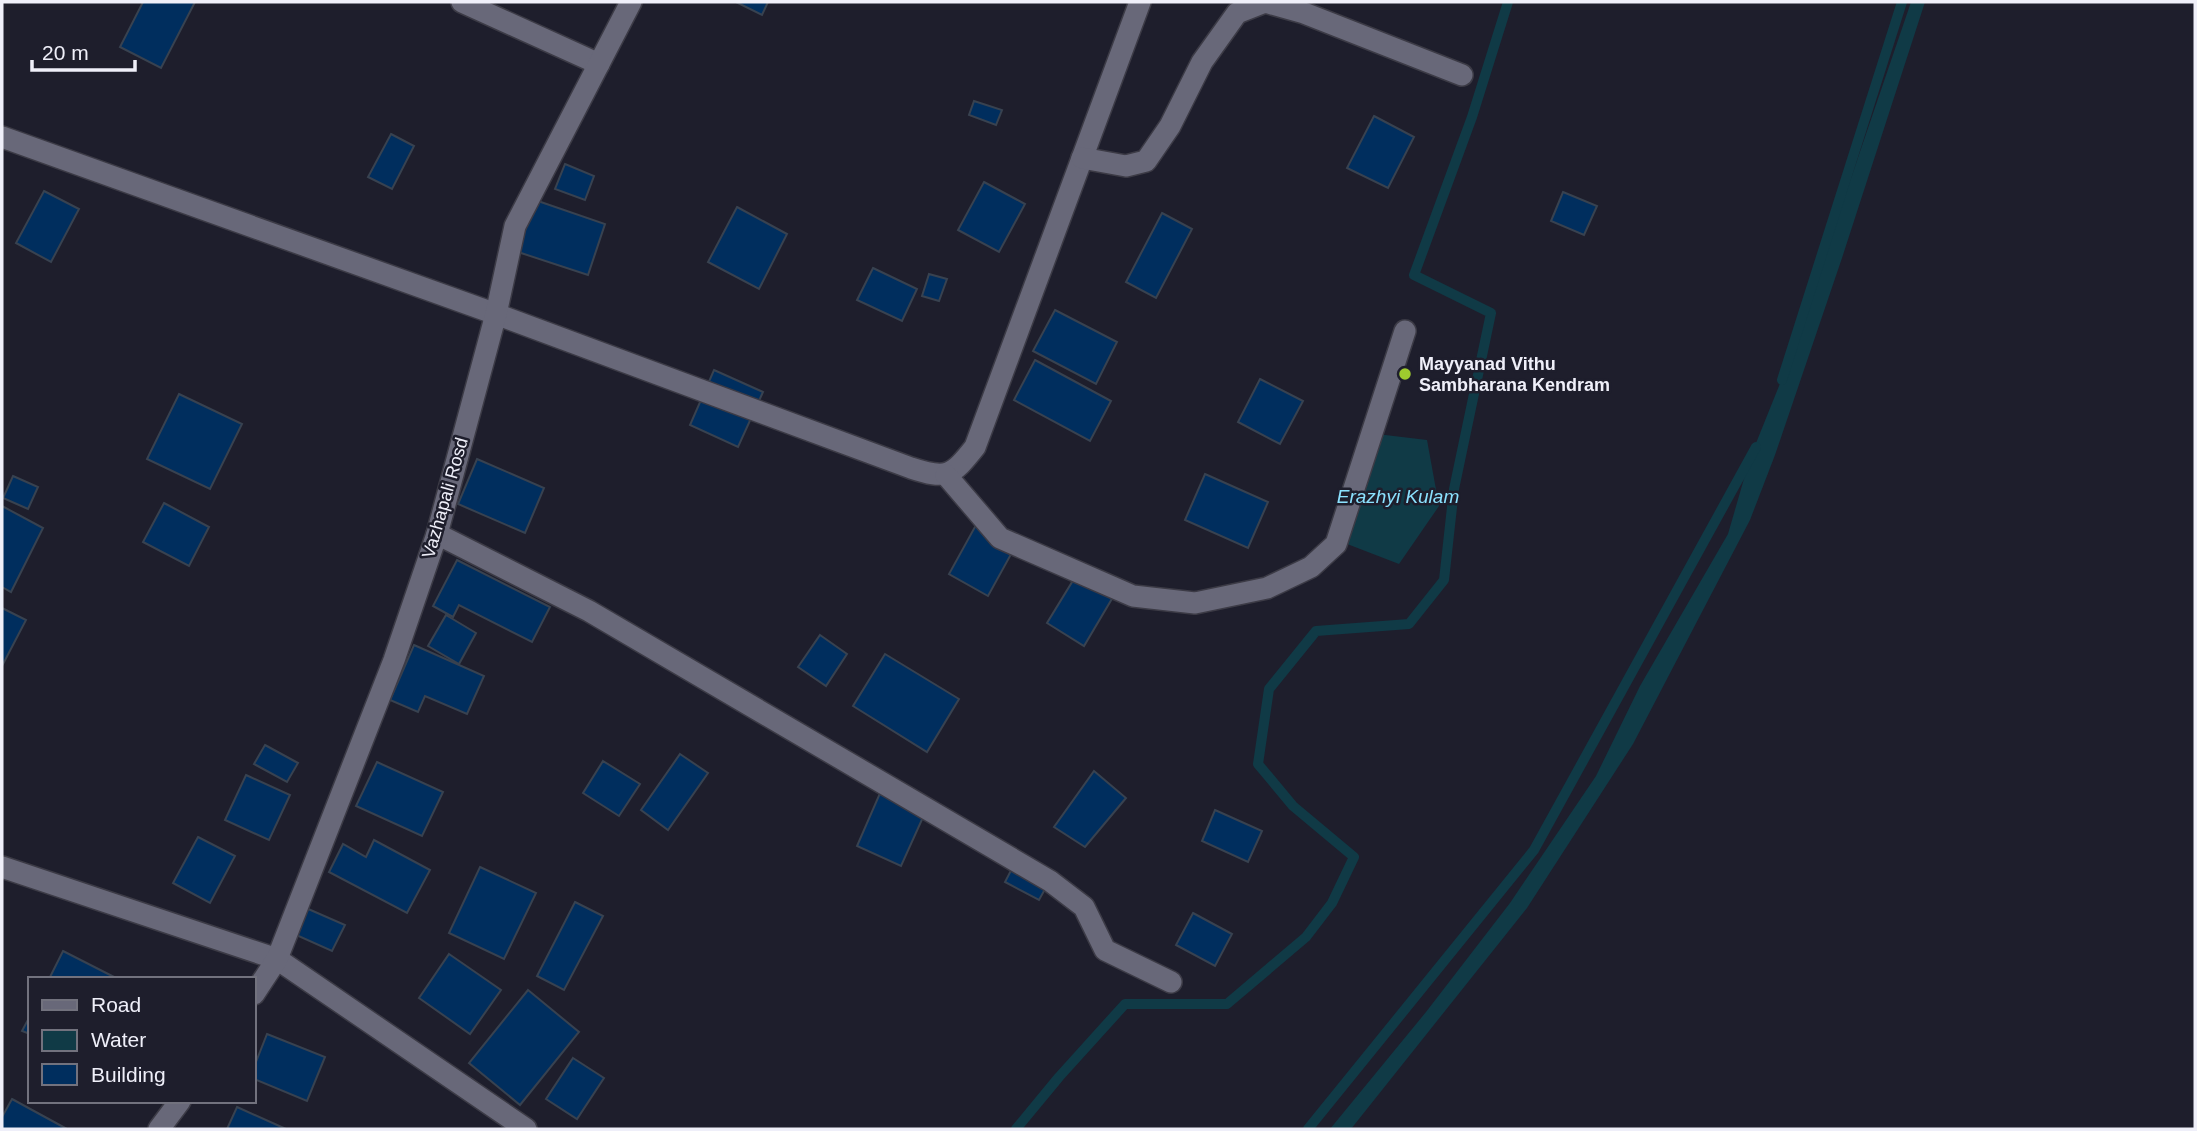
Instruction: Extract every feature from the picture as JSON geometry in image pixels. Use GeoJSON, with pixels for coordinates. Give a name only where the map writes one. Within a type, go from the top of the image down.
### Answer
{"type":"FeatureCollection","features":[{"type":"Feature","properties":{"kind":"street"},"geometry":{"type":"LineString","coordinates":[[461,2],[599,64]]}},
{"type":"Feature","properties":{"kind":"street","name":"Vazhapali Rosd"},"geometry":{"type":"LineString","coordinates":[[256,991],[277,959],[394,660],[437,534],[496,314],[515,226],[631,2]]}},
{"type":"Feature","properties":{"kind":"street"},"geometry":{"type":"LineString","coordinates":[[2,137],[496,314],[911,468],[928,474],[946,475],[960,466],[975,447],[1140,2]]}},
{"type":"Feature","properties":{"kind":"street"},"geometry":{"type":"LineString","coordinates":[[1082,158],[1126,166],[1146,161],[1170,126],[1202,62],[1237,13],[1265,2],[1304,13],[1462,75]]}},
{"type":"Feature","properties":{"kind":"street"},"geometry":{"type":"LineString","coordinates":[[946,475],[1000,538],[1133,596],[1195,603],[1267,588],[1311,567],[1336,544],[1405,331]]}},
{"type":"Feature","properties":{"kind":"street"},"geometry":{"type":"LineString","coordinates":[[437,534],[589,611],[1049,881],[1084,907],[1105,950],[1171,982]]}},
{"type":"Feature","properties":{"kind":"street"},"geometry":{"type":"LineString","coordinates":[[2,867],[277,959],[526,1129]]}},
{"type":"Feature","properties":{"kind":"street"},"geometry":{"type":"LineString","coordinates":[[159,1129],[178,1103]]}},
{"type":"Feature","properties":{"kind":"water"},"geometry":{"type":"Polygon","coordinates":[[[1911,2],[1925,2],[1842,258],[1750,520],[1633,744],[1527,908],[1351,1129],[1330,1129],[1426,1012],[1510,903],[1596,776],[1640,686],[1728,534],[1750,458],[1787,366],[1911,2]]]}},
{"type":"Feature","properties":{"kind":"water","name":"Erazhyi Kulam"},"geometry":{"type":"Polygon","coordinates":[[[1377,434],[1427,440],[1439,506],[1399,564],[1342,542],[1377,434]]]}},
{"type":"Feature","properties":{"kind":"building"},"geometry":{"type":"Polygon","coordinates":[[[143,2],[195,2],[161,68],[120,47],[143,2]]]}},
{"type":"Feature","properties":{"kind":"building"},"geometry":{"type":"Polygon","coordinates":[[[736,2],[768,2],[762,15],[736,2]]]}},
{"type":"Feature","properties":{"kind":"building"},"geometry":{"type":"Polygon","coordinates":[[[974,101],[1002,110],[996,125],[969,115],[974,101]]]}},
{"type":"Feature","properties":{"kind":"building"},"geometry":{"type":"Polygon","coordinates":[[[1374,116],[1414,137],[1388,188],[1347,168],[1374,116]]]}},
{"type":"Feature","properties":{"kind":"building"},"geometry":{"type":"Polygon","coordinates":[[[391,134],[414,146],[392,189],[368,177],[391,134]]]}},
{"type":"Feature","properties":{"kind":"building"},"geometry":{"type":"Polygon","coordinates":[[[565,164],[594,176],[585,200],[555,189],[565,164]]]}},
{"type":"Feature","properties":{"kind":"building"},"geometry":{"type":"Polygon","coordinates":[[[984,182],[1025,204],[999,252],[958,230],[984,182]]]}},
{"type":"Feature","properties":{"kind":"building"},"geometry":{"type":"Polygon","coordinates":[[[44,191],[79,209],[51,262],[16,243],[44,191]]]}},
{"type":"Feature","properties":{"kind":"building"},"geometry":{"type":"Polygon","coordinates":[[[1563,192],[1597,206],[1584,235],[1551,221],[1563,192]]]}},
{"type":"Feature","properties":{"kind":"building"},"geometry":{"type":"Polygon","coordinates":[[[535,200],[605,224],[588,275],[518,252],[535,200]]]}},
{"type":"Feature","properties":{"kind":"building"},"geometry":{"type":"Polygon","coordinates":[[[737,207],[787,234],[759,289],[708,262],[737,207]]]}},
{"type":"Feature","properties":{"kind":"building"},"geometry":{"type":"Polygon","coordinates":[[[1162,213],[1192,229],[1156,298],[1126,282],[1162,213]]]}},
{"type":"Feature","properties":{"kind":"building"},"geometry":{"type":"Polygon","coordinates":[[[873,268],[917,289],[902,321],[857,300],[873,268]]]}},
{"type":"Feature","properties":{"kind":"building"},"geometry":{"type":"Polygon","coordinates":[[[929,274],[947,279],[939,301],[922,296],[929,274]]]}},
{"type":"Feature","properties":{"kind":"building"},"geometry":{"type":"Polygon","coordinates":[[[1055,310],[1117,342],[1096,384],[1033,351],[1055,310]]]}},
{"type":"Feature","properties":{"kind":"building"},"geometry":{"type":"Polygon","coordinates":[[[1035,360],[1111,401],[1090,441],[1014,400],[1035,360]]]}},
{"type":"Feature","properties":{"kind":"building"},"geometry":{"type":"Polygon","coordinates":[[[714,370],[763,392],[738,447],[690,425],[714,370]]]}},
{"type":"Feature","properties":{"kind":"building"},"geometry":{"type":"Polygon","coordinates":[[[1260,379],[1303,401],[1280,444],[1238,422],[1260,379]]]}},
{"type":"Feature","properties":{"kind":"building"},"geometry":{"type":"Polygon","coordinates":[[[179,394],[242,424],[210,489],[147,459],[179,394]]]}},
{"type":"Feature","properties":{"kind":"building"},"geometry":{"type":"Polygon","coordinates":[[[477,459],[544,488],[525,533],[458,504],[477,459]]]}},
{"type":"Feature","properties":{"kind":"building"},"geometry":{"type":"Polygon","coordinates":[[[1205,474],[1268,502],[1248,548],[1185,520],[1205,474]]]}},
{"type":"Feature","properties":{"kind":"building"},"geometry":{"type":"Polygon","coordinates":[[[13,476],[38,487],[28,509],[3,498],[13,476]]]}},
{"type":"Feature","properties":{"kind":"building"},"geometry":{"type":"Polygon","coordinates":[[[164,503],[209,527],[189,566],[143,542],[164,503]]]}},
{"type":"Feature","properties":{"kind":"building"},"geometry":{"type":"Polygon","coordinates":[[[2,506],[43,528],[11,592],[2,587],[2,506]]]}},
{"type":"Feature","properties":{"kind":"building"},"geometry":{"type":"Polygon","coordinates":[[[976,525],[1015,547],[988,596],[949,574],[976,525]]]}},
{"type":"Feature","properties":{"kind":"building"},"geometry":{"type":"Polygon","coordinates":[[[457,560],[550,607],[532,642],[459,605],[453,617],[433,606],[457,560]]]}},
{"type":"Feature","properties":{"kind":"building"},"geometry":{"type":"Polygon","coordinates":[[[1077,574],[1113,597],[1084,646],[1047,623],[1077,574]]]}},
{"type":"Feature","properties":{"kind":"building"},"geometry":{"type":"Polygon","coordinates":[[[2,608],[26,620],[2,666],[2,608]]]}},
{"type":"Feature","properties":{"kind":"building"},"geometry":{"type":"Polygon","coordinates":[[[446,615],[476,633],[459,664],[428,646],[446,615]]]}},
{"type":"Feature","properties":{"kind":"building"},"geometry":{"type":"Polygon","coordinates":[[[820,635],[847,654],[826,686],[798,667],[820,635]]]}},
{"type":"Feature","properties":{"kind":"building"},"geometry":{"type":"Polygon","coordinates":[[[414,645],[484,676],[467,714],[425,696],[418,712],[390,700],[414,645]]]}},
{"type":"Feature","properties":{"kind":"building"},"geometry":{"type":"Polygon","coordinates":[[[885,654],[959,699],[927,752],[853,706],[885,654]]]}},
{"type":"Feature","properties":{"kind":"building"},"geometry":{"type":"Polygon","coordinates":[[[265,745],[298,763],[287,782],[254,764],[265,745]]]}},
{"type":"Feature","properties":{"kind":"building"},"geometry":{"type":"Polygon","coordinates":[[[680,754],[708,773],[668,830],[641,810],[680,754]]]}},
{"type":"Feature","properties":{"kind":"building"},"geometry":{"type":"Polygon","coordinates":[[[603,761],[640,784],[619,816],[583,793],[603,761]]]}},
{"type":"Feature","properties":{"kind":"building"},"geometry":{"type":"Polygon","coordinates":[[[377,762],[443,792],[422,836],[356,806],[377,762]]]}},
{"type":"Feature","properties":{"kind":"building"},"geometry":{"type":"Polygon","coordinates":[[[1094,771],[1126,798],[1085,847],[1054,827],[1094,771]]]}},
{"type":"Feature","properties":{"kind":"building"},"geometry":{"type":"Polygon","coordinates":[[[246,775],[290,795],[269,840],[225,820],[246,775]]]}},
{"type":"Feature","properties":{"kind":"building"},"geometry":{"type":"Polygon","coordinates":[[[884,784],[929,804],[901,866],[857,846],[884,784]]]}},
{"type":"Feature","properties":{"kind":"building"},"geometry":{"type":"Polygon","coordinates":[[[1215,810],[1262,831],[1248,862],[1202,841],[1215,810]]]}},
{"type":"Feature","properties":{"kind":"building"},"geometry":{"type":"Polygon","coordinates":[[[198,837],[235,856],[210,903],[173,883],[198,837]]]}},
{"type":"Feature","properties":{"kind":"building"},"geometry":{"type":"Polygon","coordinates":[[[374,840],[430,870],[407,913],[329,872],[343,844],[366,857],[374,840]]]}},
{"type":"Feature","properties":{"kind":"building"},"geometry":{"type":"Polygon","coordinates":[[[1019,855],[1054,873],[1039,900],[1005,882],[1019,855]]]}},
{"type":"Feature","properties":{"kind":"building"},"geometry":{"type":"Polygon","coordinates":[[[480,867],[536,893],[504,959],[449,933],[480,867]]]}},
{"type":"Feature","properties":{"kind":"building"},"geometry":{"type":"Polygon","coordinates":[[[575,902],[603,916],[564,990],[537,976],[575,902]]]}},
{"type":"Feature","properties":{"kind":"building"},"geometry":{"type":"Polygon","coordinates":[[[306,908],[345,925],[332,951],[294,934],[306,908]]]}},
{"type":"Feature","properties":{"kind":"building"},"geometry":{"type":"Polygon","coordinates":[[[1193,913],[1232,934],[1215,966],[1176,945],[1193,913]]]}},
{"type":"Feature","properties":{"kind":"building"},"geometry":{"type":"Polygon","coordinates":[[[63,951],[114,977],[50,977],[63,951]]]}},
{"type":"Feature","properties":{"kind":"building"},"geometry":{"type":"Polygon","coordinates":[[[449,954],[501,990],[470,1034],[419,998],[449,954]]]}},
{"type":"Feature","properties":{"kind":"building"},"geometry":{"type":"Polygon","coordinates":[[[528,990],[579,1032],[520,1105],[469,1063],[528,990]]]}},
{"type":"Feature","properties":{"kind":"building"},"geometry":{"type":"Polygon","coordinates":[[[28,1020],[28,1033],[22,1031],[28,1020]]]}},
{"type":"Feature","properties":{"kind":"building"},"geometry":{"type":"Polygon","coordinates":[[[267,1034],[325,1057],[307,1101],[256,1080],[256,1062],[267,1034]]]}},
{"type":"Feature","properties":{"kind":"building"},"geometry":{"type":"Polygon","coordinates":[[[573,1058],[604,1078],[577,1119],[546,1099],[573,1058]]]}},
{"type":"Feature","properties":{"kind":"building"},"geometry":{"type":"Polygon","coordinates":[[[12,1099],[67,1129],[2,1129],[2,1117],[12,1099]]]}},
{"type":"Feature","properties":{"kind":"building"},"geometry":{"type":"Polygon","coordinates":[[[237,1107],[286,1129],[227,1129],[237,1107]]]}},
{"type":"Feature","properties":{"kind":"waterway"},"geometry":{"type":"LineString","coordinates":[[1016,1129],[1125,1004],[1227,1004],[1306,937],[1332,903],[1354,857],[1293,806],[1258,764],[1269,689],[1316,631],[1409,624],[1444,580],[1454,489],[1491,313],[1414,275],[1472,117],[1508,2]]}},
{"type":"Feature","properties":{"kind":"waterway"},"geometry":{"type":"LineString","coordinates":[[1782,380],[1902,2]]}},
{"type":"Feature","properties":{"kind":"waterway"},"geometry":{"type":"LineString","coordinates":[[1308,1129],[1534,850],[1756,447]]}},
{"type":"Feature","properties":{"kind":"place","name":"Mayyanad Vithu Sambharana Kendram"},"geometry":{"type":"Point","coordinates":[1405,374]}}]}
